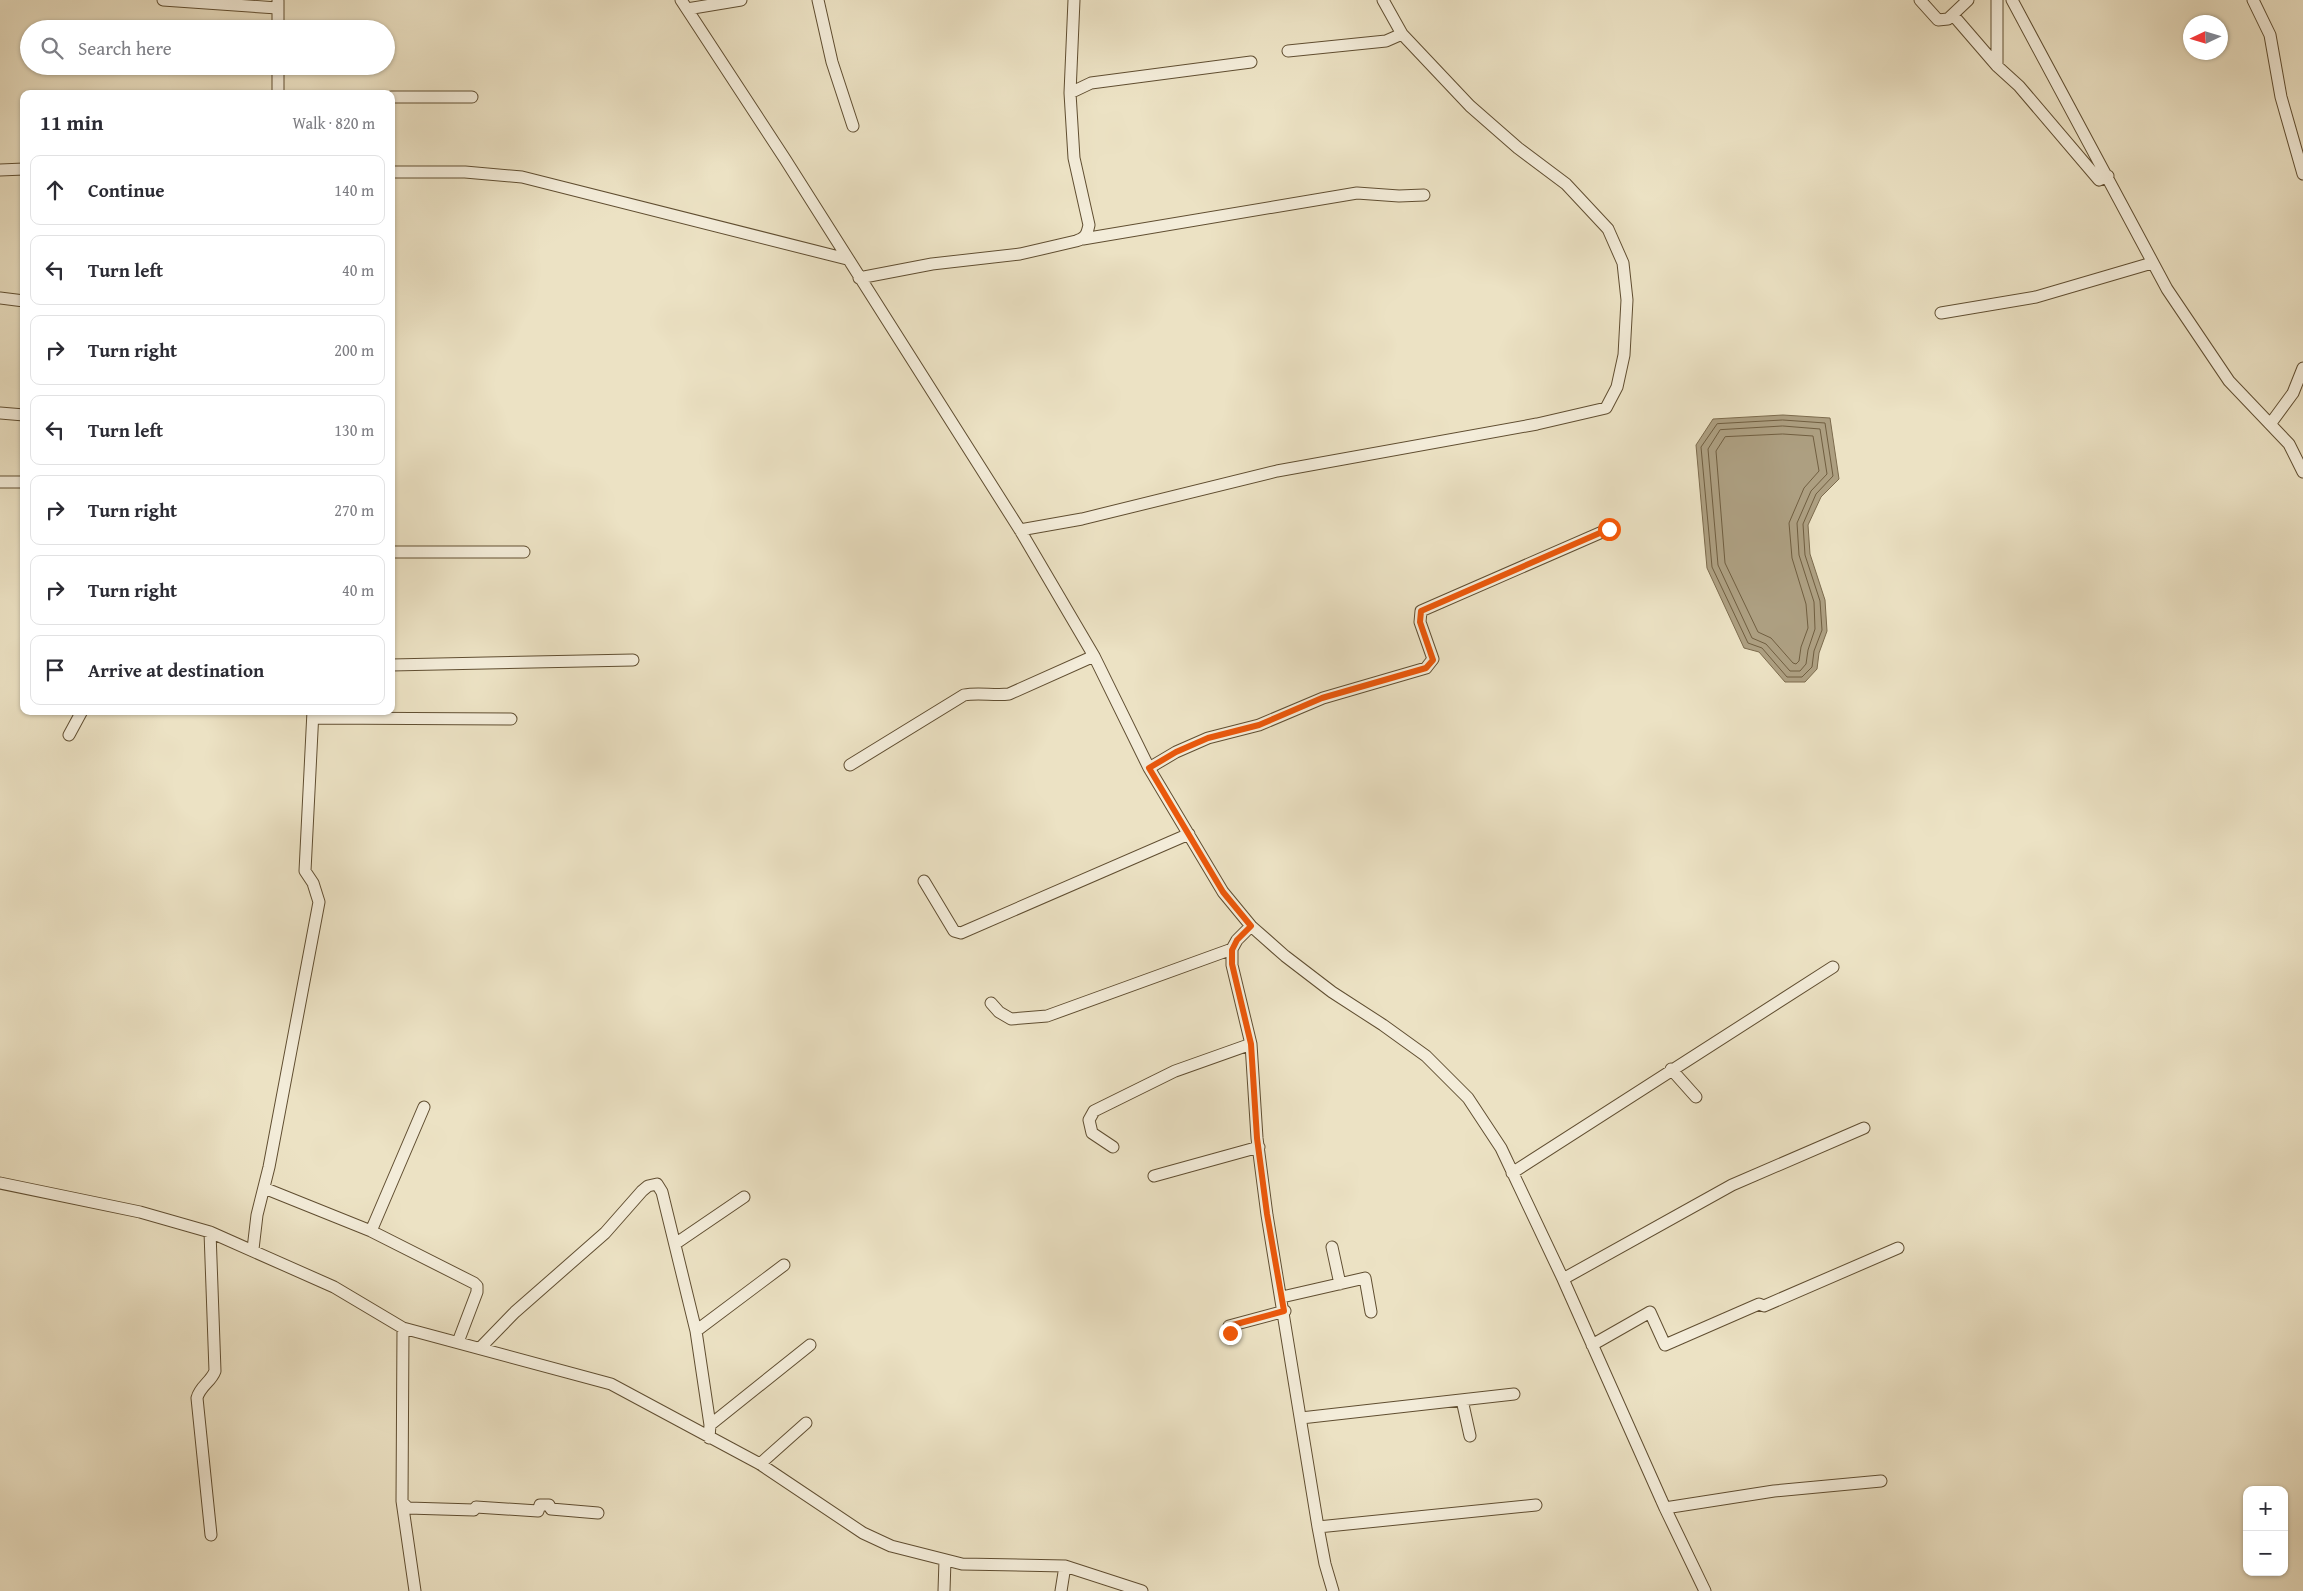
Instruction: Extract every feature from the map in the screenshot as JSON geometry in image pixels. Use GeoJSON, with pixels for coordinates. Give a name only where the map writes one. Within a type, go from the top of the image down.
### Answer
{"type":"FeatureCollection","features":[{"type":"Feature","properties":{"kind":"street"},"geometry":{"type":"LineString","coordinates":[[163,0],[278,4],[278,20]]}},
{"type":"Feature","properties":{"kind":"street"},"geometry":{"type":"LineString","coordinates":[[741,0],[684,4],[1020,530],[1094,656],[1149,768],[1223,892],[1251,926],[1285,956],[1332,992],[1419,1051],[1451,1079],[1468,1098],[1501,1148],[1563,1279],[1665,1508],[1705,1591]]}},
{"type":"Feature","properties":{"kind":"street"},"geometry":{"type":"LineString","coordinates":[[818,0],[832,62],[853,126]]}},
{"type":"Feature","properties":{"kind":"street"},"geometry":{"type":"LineString","coordinates":[[1074,0],[1070,93],[1074,158],[1089,225],[1084,239]]}},
{"type":"Feature","properties":{"kind":"street"},"geometry":{"type":"LineString","coordinates":[[1020,530],[1082,519],[1277,471],[1537,424],[1606,408],[1617,387],[1624,355],[1627,300],[1623,262],[1608,229],[1566,184],[1518,148],[1470,106],[1402,34],[1383,0]]}},
{"type":"Feature","properties":{"kind":"street"},"geometry":{"type":"LineString","coordinates":[[1920,0],[1938,20],[1948,19],[1968,0]]}},
{"type":"Feature","properties":{"kind":"street"},"geometry":{"type":"LineString","coordinates":[[1997,0],[1997,66]]}},
{"type":"Feature","properties":{"kind":"street"},"geometry":{"type":"LineString","coordinates":[[2012,0],[2108,176],[2152,263],[2193,330],[2229,381],[2289,444],[2303,472]]}},
{"type":"Feature","properties":{"kind":"street"},"geometry":{"type":"LineString","coordinates":[[2252,0],[2270,36],[2281,97],[2301,156],[2303,174]]}},
{"type":"Feature","properties":{"kind":"street"},"geometry":{"type":"LineString","coordinates":[[1953,15],[1997,66],[2019,86],[2099,180],[2108,176]]}},
{"type":"Feature","properties":{"kind":"street"},"geometry":{"type":"LineString","coordinates":[[1288,51],[1386,41],[1402,34]]}},
{"type":"Feature","properties":{"kind":"street"},"geometry":{"type":"LineString","coordinates":[[1070,93],[1090,83],[1251,62]]}},
{"type":"Feature","properties":{"kind":"street"},"geometry":{"type":"LineString","coordinates":[[278,75],[278,90]]}},
{"type":"Feature","properties":{"kind":"street"},"geometry":{"type":"LineString","coordinates":[[395,97],[472,97]]}},
{"type":"Feature","properties":{"kind":"street"},"geometry":{"type":"LineString","coordinates":[[0,170],[20,169]]}},
{"type":"Feature","properties":{"kind":"street"},"geometry":{"type":"LineString","coordinates":[[395,172],[466,172],[522,177],[847,259]]}},
{"type":"Feature","properties":{"kind":"street"},"geometry":{"type":"LineString","coordinates":[[859,278],[932,264],[1020,254],[1084,239],[1357,193],[1398,196],[1424,195]]}},
{"type":"Feature","properties":{"kind":"street"},"geometry":{"type":"LineString","coordinates":[[1941,313],[2036,297],[2152,263]]}},
{"type":"Feature","properties":{"kind":"street"},"geometry":{"type":"LineString","coordinates":[[0,298],[20,300]]}},
{"type":"Feature","properties":{"kind":"street"},"geometry":{"type":"LineString","coordinates":[[2271,423],[2298,395],[2303,368]]}},
{"type":"Feature","properties":{"kind":"street"},"geometry":{"type":"LineString","coordinates":[[0,413],[20,415]]}},
{"type":"Feature","properties":{"kind":"street"},"geometry":{"type":"LineString","coordinates":[[0,482],[20,482]]}},
{"type":"Feature","properties":{"kind":"street"},"geometry":{"type":"LineString","coordinates":[[1149,768],[1176,752],[1208,738],[1259,725],[1322,698],[1426,668],[1433,660],[1420,622],[1421,611],[1609,529]]}},
{"type":"Feature","properties":{"kind":"street"},"geometry":{"type":"LineString","coordinates":[[395,552],[524,552]]}},
{"type":"Feature","properties":{"kind":"street"},"geometry":{"type":"LineString","coordinates":[[850,765],[964,695],[974,693],[998,696],[1009,694],[1094,656]]}},
{"type":"Feature","properties":{"kind":"street"},"geometry":{"type":"LineString","coordinates":[[395,665],[633,660]]}},
{"type":"Feature","properties":{"kind":"street"},"geometry":{"type":"LineString","coordinates":[[68,735],[80,715]]}},
{"type":"Feature","properties":{"kind":"street"},"geometry":{"type":"LineString","coordinates":[[253,1250],[319,902],[313,883],[305,871],[313,715],[510,718]]}},
{"type":"Feature","properties":{"kind":"street"},"geometry":{"type":"LineString","coordinates":[[924,881],[954,931],[961,933],[1189,834]]}},
{"type":"Feature","properties":{"kind":"street"},"geometry":{"type":"LineString","coordinates":[[1251,926],[1237,940],[1232,950],[1232,964],[1251,1044],[1258,1147],[1267,1214],[1318,1528],[1325,1564],[1334,1591]]}},
{"type":"Feature","properties":{"kind":"street"},"geometry":{"type":"LineString","coordinates":[[991,1003],[999,1012],[1011,1019],[1047,1016],[1232,950]]}},
{"type":"Feature","properties":{"kind":"street"},"geometry":{"type":"LineString","coordinates":[[1512,1173],[1671,1069],[1833,967]]}},
{"type":"Feature","properties":{"kind":"street"},"geometry":{"type":"LineString","coordinates":[[1113,1147],[1092,1133],[1089,1120],[1094,1111],[1176,1071],[1251,1044]]}},
{"type":"Feature","properties":{"kind":"street"},"geometry":{"type":"LineString","coordinates":[[1671,1069],[1696,1097]]}},
{"type":"Feature","properties":{"kind":"street"},"geometry":{"type":"LineString","coordinates":[[371,1231],[424,1107]]}},
{"type":"Feature","properties":{"kind":"street"},"geometry":{"type":"LineString","coordinates":[[1563,1279],[1732,1185],[1864,1128]]}},
{"type":"Feature","properties":{"kind":"street"},"geometry":{"type":"LineString","coordinates":[[1154,1176],[1258,1147]]}},
{"type":"Feature","properties":{"kind":"street"},"geometry":{"type":"LineString","coordinates":[[0,1183],[140,1212],[210,1232],[334,1286],[403,1328],[611,1384],[760,1464],[863,1533],[892,1546],[945,1560],[984,1565],[1036,1564],[1065,1566],[1142,1591]]}},
{"type":"Feature","properties":{"kind":"street"},"geometry":{"type":"LineString","coordinates":[[480,1348],[515,1312],[605,1233],[642,1191],[653,1184],[657,1184],[662,1192],[696,1331],[710,1425],[709,1438]]}},
{"type":"Feature","properties":{"kind":"street"},"geometry":{"type":"LineString","coordinates":[[264,1188],[371,1231],[474,1283],[477,1286],[475,1300],[458,1342]]}},
{"type":"Feature","properties":{"kind":"street"},"geometry":{"type":"LineString","coordinates":[[674,1244],[744,1198]]}},
{"type":"Feature","properties":{"kind":"street"},"geometry":{"type":"LineString","coordinates":[[210,1232],[215,1371],[213,1377],[199,1389],[197,1398],[211,1535]]}},
{"type":"Feature","properties":{"kind":"street"},"geometry":{"type":"LineString","coordinates":[[1332,1247],[1340,1284]]}},
{"type":"Feature","properties":{"kind":"street"},"geometry":{"type":"LineString","coordinates":[[1592,1345],[1650,1312],[1665,1345],[1759,1304],[1764,1306],[1898,1248]]}},
{"type":"Feature","properties":{"kind":"street"},"geometry":{"type":"LineString","coordinates":[[696,1331],[784,1265]]}},
{"type":"Feature","properties":{"kind":"street"},"geometry":{"type":"LineString","coordinates":[[1282,1297],[1365,1278],[1371,1312]]}},
{"type":"Feature","properties":{"kind":"street"},"geometry":{"type":"LineString","coordinates":[[1230,1333],[1229,1326],[1284,1311]]}},
{"type":"Feature","properties":{"kind":"street"},"geometry":{"type":"LineString","coordinates":[[403,1328],[402,1503],[415,1591]]}},
{"type":"Feature","properties":{"kind":"street"},"geometry":{"type":"LineString","coordinates":[[710,1425],[810,1345]]}},
{"type":"Feature","properties":{"kind":"street"},"geometry":{"type":"LineString","coordinates":[[1301,1418],[1514,1394]]}},
{"type":"Feature","properties":{"kind":"street"},"geometry":{"type":"LineString","coordinates":[[1462,1400],[1470,1436]]}},
{"type":"Feature","properties":{"kind":"street"},"geometry":{"type":"LineString","coordinates":[[760,1464],[806,1423]]}},
{"type":"Feature","properties":{"kind":"street"},"geometry":{"type":"LineString","coordinates":[[1665,1508],[1774,1491],[1880,1481]]}},
{"type":"Feature","properties":{"kind":"street"},"geometry":{"type":"LineString","coordinates":[[402,1503],[408,1508],[474,1510],[476,1507],[538,1511],[540,1505],[549,1505],[551,1509],[598,1512]]}},
{"type":"Feature","properties":{"kind":"street"},"geometry":{"type":"LineString","coordinates":[[1318,1528],[1536,1505]]}},
{"type":"Feature","properties":{"kind":"street"},"geometry":{"type":"LineString","coordinates":[[944,1591],[945,1560]]}},
{"type":"Feature","properties":{"kind":"street"},"geometry":{"type":"LineString","coordinates":[[1062,1591],[1065,1566]]}},
{"type":"Feature","properties":{"kind":"water"},"geometry":{"type":"Polygon","coordinates":[[[1783,415],[1830,418],[1839,479],[1821,497],[1808,525],[1810,554],[1825,600],[1827,631],[1819,653],[1817,669],[1805,682],[1785,682],[1759,652],[1744,648],[1707,568],[1696,445],[1713,419],[1783,415]]]}},
{"type":"Feature","properties":{"kind":"route"},"geometry":{"type":"LineString","coordinates":[[1230,1333],[1229,1326],[1284,1311],[1267,1214],[1257,1138],[1251,1044],[1232,964],[1232,950],[1237,940],[1251,926],[1223,892],[1149,768],[1176,752],[1208,738],[1259,725],[1322,698],[1426,668],[1433,660],[1420,622],[1421,611],[1609,529]]}}]}
